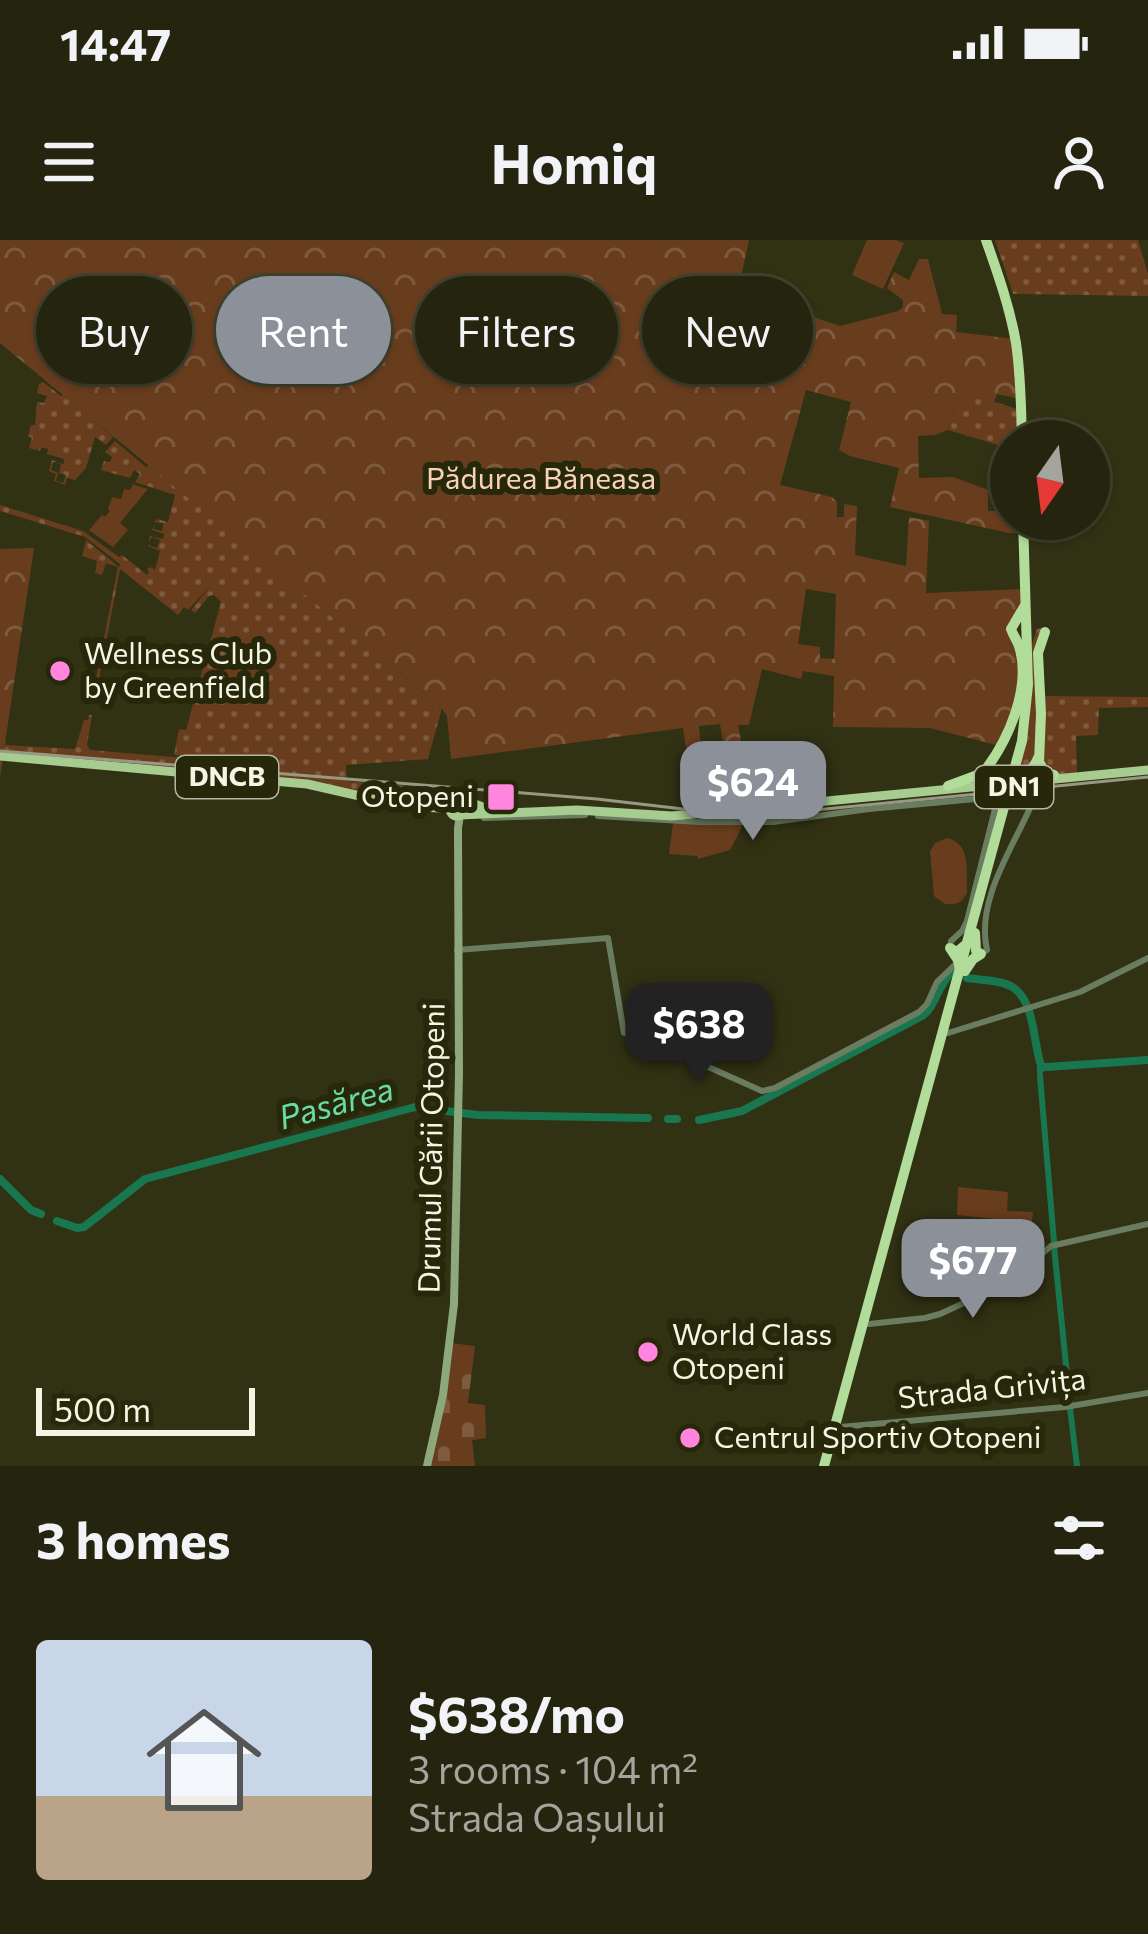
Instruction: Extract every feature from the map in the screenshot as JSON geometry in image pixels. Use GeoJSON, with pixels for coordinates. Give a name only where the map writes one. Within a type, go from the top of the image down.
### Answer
{"type":"FeatureCollection","features":[{"type":"Feature","properties":{"kind":"highway"},"geometry":{"type":"LineString","coordinates":[[988,240],[1013,305],[1021,344],[1023,420]]}},
{"type":"Feature","properties":{"kind":"highway","name":"DN1"},"geometry":{"type":"LineString","coordinates":[[827,1466],[1022,741],[1030,648],[1026,540]]}},
{"type":"Feature","properties":{"kind":"highway"},"geometry":{"type":"LineString","coordinates":[[995,772],[1020,699],[1020,653],[1012,627],[1028,605],[1046,629],[1038,653],[1039,753],[1043,770],[1054,775]]}},
{"type":"Feature","properties":{"kind":"highway"},"geometry":{"type":"LineString","coordinates":[[1012,634],[1015,627],[1022,627],[1030,648]]}},
{"type":"Feature","properties":{"kind":"highway"},"geometry":{"type":"LineString","coordinates":[[1030,648],[1036,629],[1046,632]]}},
{"type":"Feature","properties":{"kind":"highway"},"geometry":{"type":"LineString","coordinates":[[948,786],[995,772],[1022,775],[1039,753]]}},
{"type":"Feature","properties":{"kind":"highway"},"geometry":{"type":"LineString","coordinates":[[950,948],[961,950],[974,926]]}},
{"type":"Feature","properties":{"kind":"highway"},"geometry":{"type":"LineString","coordinates":[[950,948],[963,965],[981,954],[975,949],[974,926]]}},
{"type":"Feature","properties":{"kind":"highway","name":"DN1"},"geometry":{"type":"LineString","coordinates":[[827,1466],[963,965]]}},
{"type":"Feature","properties":{"kind":"main road","name":"DNCB"},"geometry":{"type":"LineString","coordinates":[[0,758],[308,784],[391,804],[456,813],[532,811]]}},
{"type":"Feature","properties":{"kind":"main road","name":"DNCB"},"geometry":{"type":"LineString","coordinates":[[0,758],[309,789],[376,806],[456,813],[577,810],[672,816],[948,786]]}},
{"type":"Feature","properties":{"kind":"main road","name":"DNCB"},"geometry":{"type":"LineString","coordinates":[[995,772],[1054,775],[1148,768]]}},
{"type":"Feature","properties":{"kind":"main road","name":"DNCB"},"geometry":{"type":"LineString","coordinates":[[898,793],[995,772],[1148,768]]}},
{"type":"Feature","properties":{"kind":"main road"},"geometry":{"type":"LineString","coordinates":[[416,806],[457,798],[491,810]]}},
{"type":"Feature","properties":{"kind":"main road","name":"Drumul Gării Otopeni"},"geometry":{"type":"LineString","coordinates":[[427,1466],[452,1343],[458,1112],[456,813]]}},
{"type":"Feature","properties":{"kind":"street"},"geometry":{"type":"LineString","coordinates":[[456,813],[504,818],[586,815],[699,823],[773,822],[1029,794],[1032,802],[998,874],[983,930],[987,950],[981,954]]}},
{"type":"Feature","properties":{"kind":"street"},"geometry":{"type":"LineString","coordinates":[[950,948],[969,917],[998,797]]}},
{"type":"Feature","properties":{"kind":"street"},"geometry":{"type":"LineString","coordinates":[[457,950],[609,938],[625,1034],[762,1091],[919,1012],[938,982],[963,965]]}},
{"type":"Feature","properties":{"kind":"street"},"geometry":{"type":"LineString","coordinates":[[948,1033],[1080,992],[1148,958]]}},
{"type":"Feature","properties":{"kind":"street"},"geometry":{"type":"LineString","coordinates":[[868,1324],[935,1316],[1009,1282],[1051,1246],[1148,1224]]}},
{"type":"Feature","properties":{"kind":"street","name":"Strada Grivița"},"geometry":{"type":"LineString","coordinates":[[840,1427],[1065,1407],[1148,1393]]}},
{"type":"Feature","properties":{"kind":"green space","name":"Pădurea Băneasa"},"geometry":{"type":"Polygon","coordinates":[[[0,240],[749,240],[741,276],[642,276],[642,384],[813,384],[813,316],[840,326],[898,311],[903,300],[887,288],[894,272],[909,280],[919,259],[928,259],[942,314],[957,315],[956,332],[1015,339],[1021,399],[997,394],[994,402],[956,390],[948,430],[918,436],[919,478],[953,477],[988,490],[990,529],[890,507],[899,468],[839,450],[851,402],[806,390],[780,485],[832,497],[837,502],[837,517],[844,517],[844,504],[857,506],[855,555],[906,566],[909,517],[929,521],[926,593],[1025,589],[1026,604],[1013,625],[1018,687],[1000,746],[930,728],[833,727],[834,676],[803,671],[801,679],[762,669],[749,725],[738,725],[752,801],[733,803],[720,724],[699,726],[702,760],[688,762],[683,728],[451,759],[447,716],[440,706],[50,384],[192,384],[192,276],[36,276],[36,373],[0,343],[0,240]],[[806,589],[798,644],[820,647],[820,658],[834,659],[836,594],[806,589]]]}},
{"type":"Feature","properties":{"kind":"green space"},"geometry":{"type":"Polygon","coordinates":[[[867,240],[904,243],[883,289],[852,275],[867,240]]]}},
{"type":"Feature","properties":{"kind":"green space"},"geometry":{"type":"Polygon","coordinates":[[[995,240],[1138,240],[1148,274],[1148,296],[1013,294],[995,240]]]}},
{"type":"Feature","properties":{"kind":"green space"},"geometry":{"type":"Polygon","coordinates":[[[39,384],[46,384],[63,394],[113,437],[106,445],[95,437],[86,468],[75,480],[67,478],[65,485],[54,481],[56,474],[49,471],[52,460],[57,462],[51,470],[58,473],[56,481],[63,483],[66,475],[59,473],[58,463],[64,464],[64,459],[47,454],[48,449],[29,448],[37,402],[44,403],[47,396],[37,393],[39,384]]]}},
{"type":"Feature","properties":{"kind":"green space"},"geometry":{"type":"Polygon","coordinates":[[[955,389],[1017,409],[1017,420],[990,420],[990,443],[948,430],[957,401],[955,389]]]}},
{"type":"Feature","properties":{"kind":"green space"},"geometry":{"type":"Polygon","coordinates":[[[115,441],[442,708],[428,759],[346,765],[347,781],[406,786],[404,805],[326,788],[3,756],[5,745],[75,749],[84,720],[92,715],[90,750],[232,762],[174,755],[179,729],[186,730],[221,602],[209,596],[195,613],[191,610],[211,585],[178,615],[120,569],[92,699],[118,567],[106,563],[102,575],[95,573],[97,561],[82,556],[86,540],[121,565],[85,537],[0,511],[0,505],[83,531],[147,575],[147,569],[155,570],[160,551],[148,546],[157,548],[160,540],[152,537],[149,542],[150,536],[163,539],[164,534],[152,530],[155,525],[154,529],[162,531],[164,523],[154,522],[168,522],[175,495],[135,482],[140,474],[134,470],[130,478],[101,470],[104,461],[110,462],[112,457],[105,452],[115,441]]]}},
{"type":"Feature","properties":{"kind":"green space"},"geometry":{"type":"Polygon","coordinates":[[[131,484],[148,489],[120,523],[128,530],[113,547],[89,530],[110,511],[112,497],[121,499],[131,484]]]}},
{"type":"Feature","properties":{"kind":"green space"},"geometry":{"type":"Polygon","coordinates":[[[34,548],[0,777],[0,549],[34,548]]]}},
{"type":"Feature","properties":{"kind":"green space"},"geometry":{"type":"Polygon","coordinates":[[[1042,628],[1041,696],[1148,697],[1148,707],[1099,708],[1098,735],[1076,736],[1077,773],[1054,775],[1040,765],[1018,775],[1029,728],[1032,644],[1037,629],[1042,628]]]}},
{"type":"Feature","properties":{"kind":"green space"},"geometry":{"type":"Polygon","coordinates":[[[673,823],[742,827],[730,850],[698,859],[669,854],[673,823]]]}},
{"type":"Feature","properties":{"kind":"green space"},"geometry":{"type":"Polygon","coordinates":[[[947,838],[961,846],[967,868],[967,893],[952,904],[934,896],[930,851],[947,838]]]}},
{"type":"Feature","properties":{"kind":"green space"},"geometry":{"type":"Polygon","coordinates":[[[958,1187],[1008,1192],[1007,1211],[1033,1212],[1032,1223],[957,1215],[958,1187]]]}},
{"type":"Feature","properties":{"kind":"green space"},"geometry":{"type":"Polygon","coordinates":[[[451,1343],[475,1346],[468,1403],[485,1405],[486,1438],[472,1440],[475,1466],[427,1466],[451,1343]]]}},
{"type":"Feature","properties":{"kind":"waterway","name":"Pasărea"},"geometry":{"type":"LineString","coordinates":[[699,1120],[742,1111],[922,1016],[946,979],[951,973],[956,975]]}},
{"type":"Feature","properties":{"kind":"waterway","name":"Pasărea"},"geometry":{"type":"LineString","coordinates":[[967,978],[1004,983],[1021,995],[1042,1068]]}},
{"type":"Feature","properties":{"kind":"waterway","name":"Pasărea"},"geometry":{"type":"LineString","coordinates":[[1047,1067],[1148,1060]]}},
{"type":"Feature","properties":{"kind":"waterway"},"geometry":{"type":"LineString","coordinates":[[1040,1076],[1054,1242]]}},
{"type":"Feature","properties":{"kind":"waterway","name":"Pasărea"},"geometry":{"type":"LineString","coordinates":[[57,1221],[84,1227],[145,1179],[415,1107],[478,1115],[648,1118]]}},
{"type":"Feature","properties":{"kind":"waterway","name":"Pasărea"},"geometry":{"type":"LineString","coordinates":[[668,1119],[677,1119]]}},
{"type":"Feature","properties":{"kind":"waterway","name":"Pasărea"},"geometry":{"type":"LineString","coordinates":[[0,1179],[41,1214]]}},
{"type":"Feature","properties":{"kind":"waterway"},"geometry":{"type":"LineString","coordinates":[[1054,1247],[1070,1404]]}},
{"type":"Feature","properties":{"kind":"waterway"},"geometry":{"type":"LineString","coordinates":[[1070,1408],[1077,1466]]}},
{"type":"Feature","properties":{"kind":"railway"},"geometry":{"type":"LineString","coordinates":[[0,751],[597,799],[726,814],[795,812],[1148,777]]}},
{"type":"Feature","properties":{"kind":"place","name":"Wellness Club by Greenfield"},"geometry":{"type":"Point","coordinates":[60,671]}},
{"type":"Feature","properties":{"kind":"place","name":"Otopeni"},"geometry":{"type":"Point","coordinates":[501,797]}},
{"type":"Feature","properties":{"kind":"place","name":"World Class Otopeni"},"geometry":{"type":"Point","coordinates":[648,1352]}},
{"type":"Feature","properties":{"kind":"place","name":"Centrul Sportiv Otopeni"},"geometry":{"type":"Point","coordinates":[690,1438]}}]}
